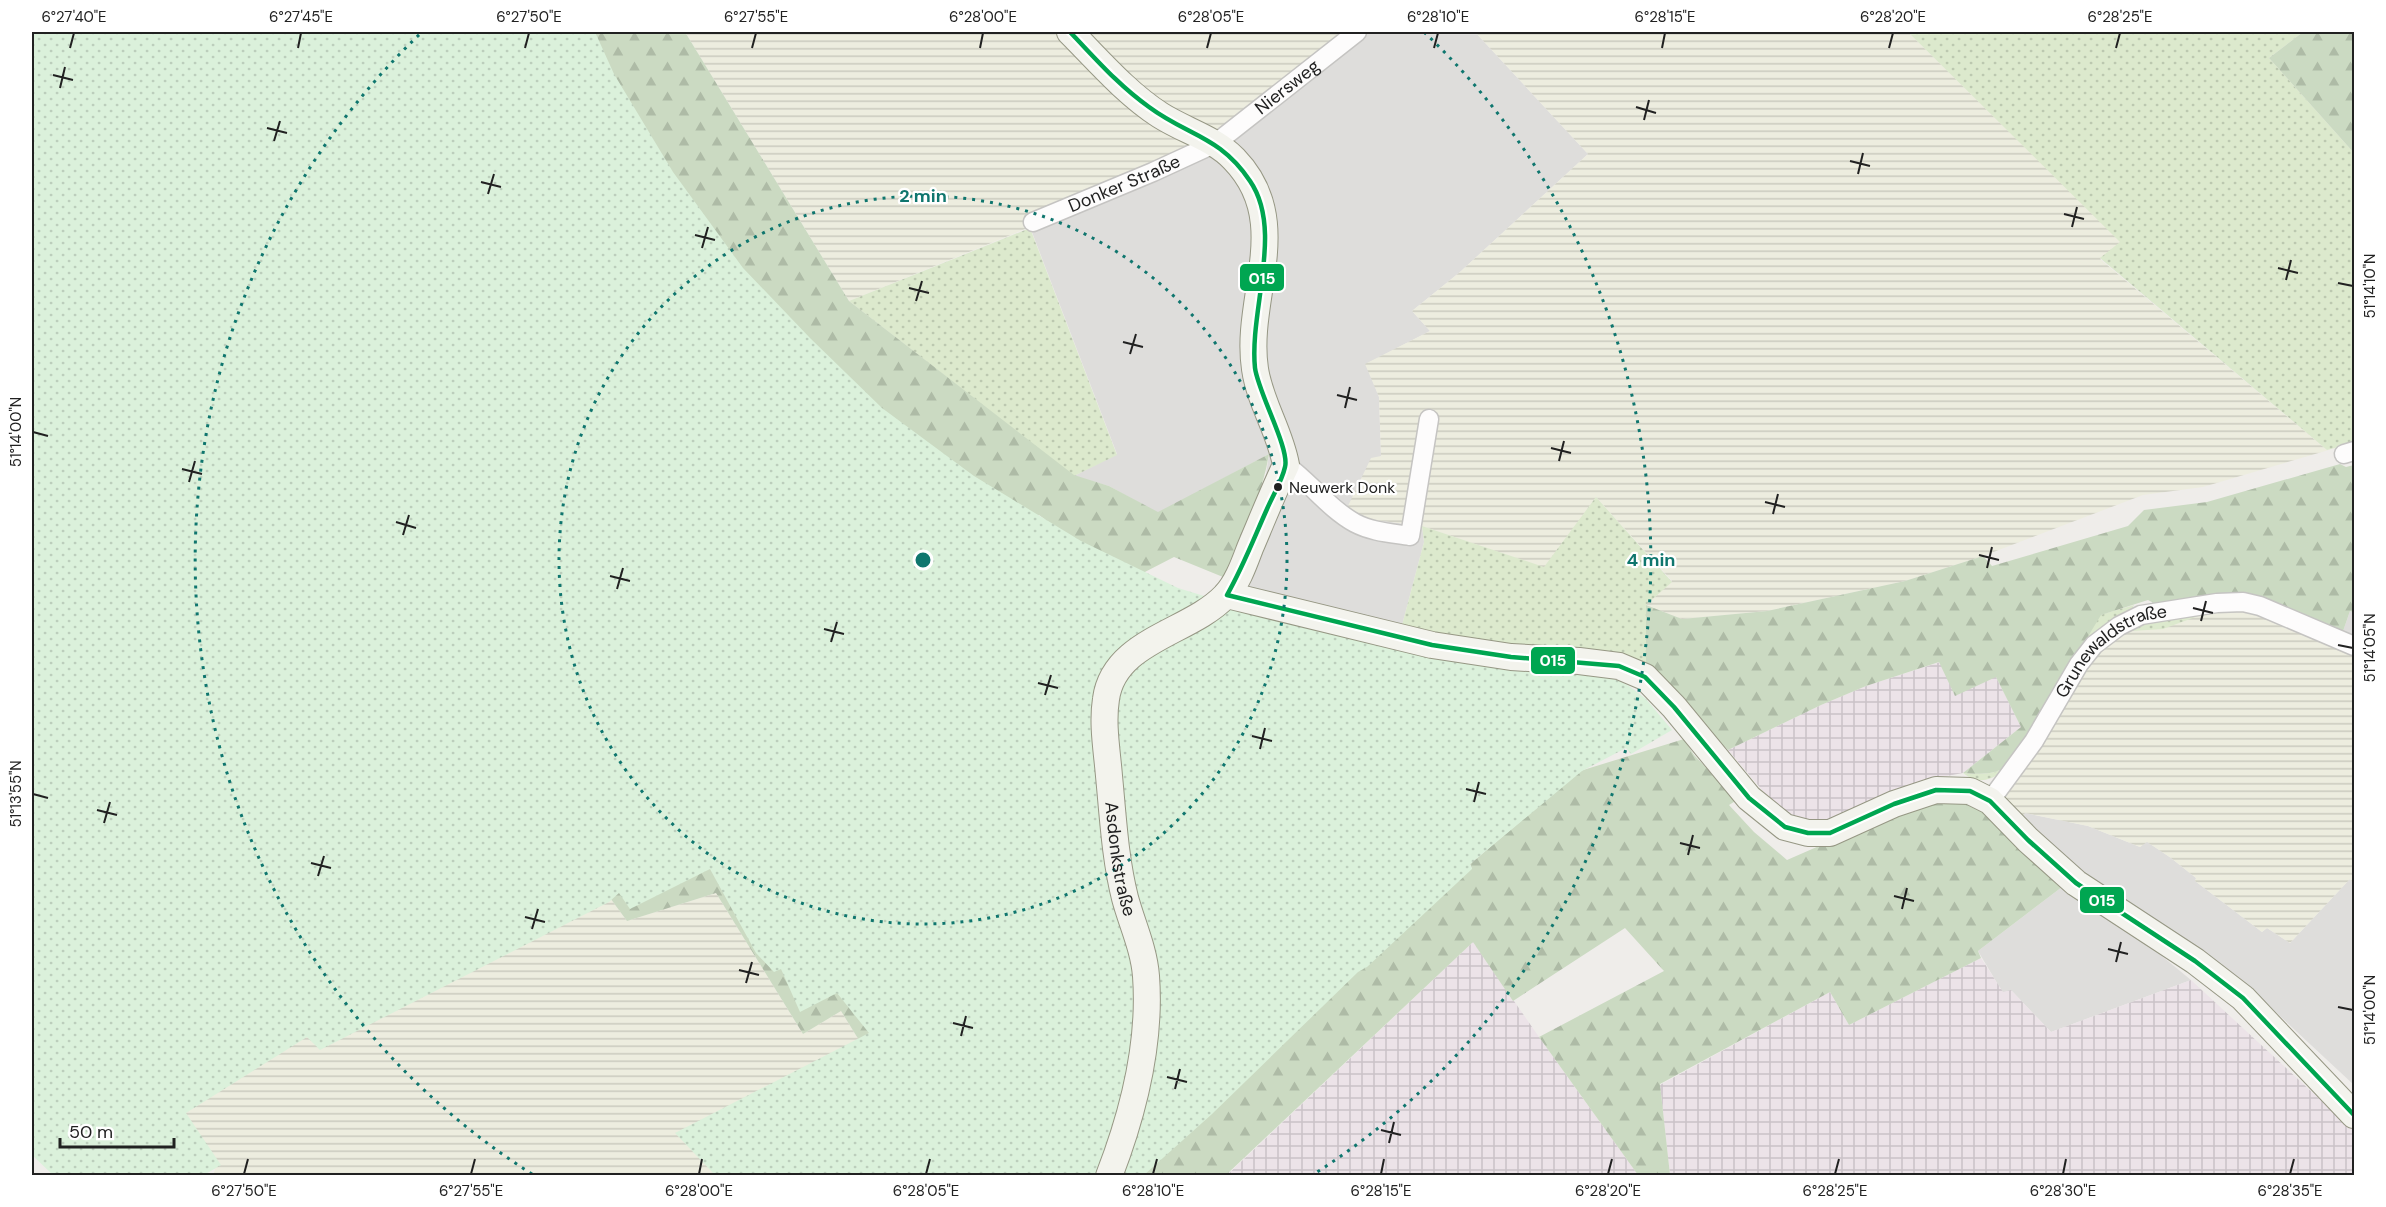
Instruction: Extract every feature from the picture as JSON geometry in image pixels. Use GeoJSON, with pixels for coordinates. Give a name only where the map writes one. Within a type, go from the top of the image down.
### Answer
{"type":"FeatureCollection","features":[{"type":"Feature","properties":{"kind":"street","name":"Donker Straße"},"geometry":{"type":"LineString","coordinates":[[1070,32],[1123,85],[1160,115],[1216,143],[1235,159],[1251,181],[1262,204],[1266,229],[1265,256],[1254,341],[1255,369],[1261,398],[1282,448],[1286,465]]}},
{"type":"Feature","properties":{"kind":"street","name":"Niersweg"},"geometry":{"type":"LineString","coordinates":[[1216,143],[1357,32]]}},
{"type":"Feature","properties":{"kind":"street","name":"Donker Straße"},"geometry":{"type":"LineString","coordinates":[[1033,222],[1216,143]]}},
{"type":"Feature","properties":{"kind":"street"},"geometry":{"type":"LineString","coordinates":[[1429,419],[1410,536],[1378,532],[1355,523],[1286,465],[1238,576],[1227,595],[1432,645],[1511,657],[1619,666],[1645,677],[1674,707],[1749,798],[1785,827],[1808,833],[1830,833],[1894,804],[1936,790],[1970,791],[1990,801],[2028,840],[2076,883],[2195,961],[2243,998],[2355,1115]]}},
{"type":"Feature","properties":{"kind":"street","name":"Asdonkstraße"},"geometry":{"type":"LineString","coordinates":[[1109,1176],[1118,1153],[1136,1088],[1147,1007],[1146,975],[1141,946],[1125,898],[1116,850],[1105,726],[1106,698],[1113,676],[1126,660],[1145,646],[1211,608],[1227,595]]}},
{"type":"Feature","properties":{"kind":"street","name":"Grunewaldstraße"},"geometry":{"type":"LineString","coordinates":[[1990,801],[2034,741],[2089,651],[2119,626],[2141,615],[2217,603],[2243,602],[2260,606],[2355,646]]}},
{"type":"Feature","properties":{"kind":"shaded area"},"geometry":{"type":"Polygon","coordinates":[[[685,32],[1367,32],[1231,138],[1030,227],[849,301],[685,32]]]}},
{"type":"Feature","properties":{"kind":"shaded area"},"geometry":{"type":"Polygon","coordinates":[[[1367,32],[1475,32],[1588,154],[1460,272],[1412,311],[1430,331],[1366,364],[1379,397],[1381,456],[1367,519],[1422,526],[1424,542],[1401,629],[1262,596],[1245,585],[1223,577],[1237,549],[1266,475],[1269,454],[1158,513],[1109,486],[1074,476],[1117,454],[1030,227],[1230,138],[1367,32]]]}},
{"type":"Feature","properties":{"kind":"shaded area"},"geometry":{"type":"Polygon","coordinates":[[[1475,32],[1908,32],[2121,242],[2100,259],[2327,450],[2339,447],[2203,487],[2143,495],[1983,556],[1905,581],[1767,611],[1682,619],[1646,605],[1672,581],[1596,497],[1545,568],[1422,526],[1366,519],[1347,508],[1371,458],[1381,456],[1379,397],[1365,364],[1430,331],[1412,311],[1460,272],[1588,154],[1475,32]]]}},
{"type":"Feature","properties":{"kind":"shaded area"},"geometry":{"type":"Polygon","coordinates":[[[2225,606],[2256,607],[2354,651],[2354,879],[2352,882],[2350,879],[2290,943],[2267,928],[2262,932],[2195,881],[2196,878],[2171,858],[2147,842],[2140,847],[2088,826],[2025,813],[2021,821],[2004,799],[2094,651],[2116,632],[2225,606]]]}},
{"type":"Feature","properties":{"kind":"shaded area"},"geometry":{"type":"Polygon","coordinates":[[[2350,611],[2354,613],[2354,642],[2341,637],[2350,611]]]}},
{"type":"Feature","properties":{"kind":"shaded area"},"geometry":{"type":"Polygon","coordinates":[[[1940,662],[1996,677],[2021,727],[1963,773],[1936,778],[1836,824],[1796,821],[1780,811],[1728,750],[1866,686],[1940,662]]]}},
{"type":"Feature","properties":{"kind":"shaded area"},"geometry":{"type":"Polygon","coordinates":[[[2025,813],[2088,826],[2140,847],[2146,841],[2171,858],[2196,878],[2195,881],[2262,932],[2267,928],[2290,943],[2350,879],[2352,882],[2354,879],[2354,1085],[2239,978],[2233,981],[2127,910],[2021,821],[2025,813]]]}},
{"type":"Feature","properties":{"kind":"shaded area"},"geometry":{"type":"Polygon","coordinates":[[[32,849],[591,872],[627,921],[716,893],[803,1034],[841,1011],[870,1058],[725,1175],[213,1175],[215,1170],[32,849]]]}},
{"type":"Feature","properties":{"kind":"shaded area"},"geometry":{"type":"Polygon","coordinates":[[[2062,887],[2141,939],[2191,980],[2051,1032],[2011,990],[2003,993],[1978,951],[2062,887]]]}},
{"type":"Feature","properties":{"kind":"shaded area"},"geometry":{"type":"Polygon","coordinates":[[[1473,942],[1638,1175],[1226,1176],[1473,942]]]}},
{"type":"Feature","properties":{"kind":"shaded area"},"geometry":{"type":"Polygon","coordinates":[[[1981,958],[2003,992],[2011,990],[2051,1032],[2191,980],[2354,1131],[2354,1175],[1670,1175],[1660,1085],[1830,992],[1849,1025],[1981,958]]]}},
{"type":"Feature","properties":{"kind":"green space"},"geometry":{"type":"Polygon","coordinates":[[[32,32],[685,32],[849,301],[1074,475],[1109,486],[1158,512],[1269,454],[1251,517],[1223,577],[1174,557],[1141,574],[1085,549],[1039,515],[928,580],[1472,869],[1470,864],[1580,771],[1684,739],[1694,755],[1737,800],[1729,805],[1754,832],[1787,860],[1819,846],[1836,842],[1927,798],[1966,798],[2062,882],[2062,887],[1978,951],[1981,958],[1849,1025],[1830,992],[1660,1084],[1670,1175],[1638,1175],[1539,1037],[1664,971],[1625,928],[1513,1001],[1473,942],[1226,1175],[725,1176],[870,1058],[841,1011],[803,1034],[716,893],[627,921],[591,872],[32,32]]]}},
{"type":"Feature","properties":{"kind":"green space"},"geometry":{"type":"Polygon","coordinates":[[[32,32],[595,32],[614,74],[673,172],[743,268],[882,408],[974,476],[1081,541],[1178,588],[1286,621],[1519,669],[1617,680],[1646,699],[1672,730],[1631,754],[1626,748],[1582,771],[1470,864],[1472,869],[1367,967],[1358,972],[1212,1114],[1144,1175],[715,1175],[675,1133],[869,1033],[837,993],[800,1012],[781,969],[774,972],[756,953],[710,869],[630,909],[619,893],[609,902],[320,1050],[307,1037],[186,1113],[221,1165],[204,1175],[53,1175],[32,1155],[32,32]]]}},
{"type":"Feature","properties":{"kind":"green space"},"geometry":{"type":"Polygon","coordinates":[[[1908,32],[2303,32],[2269,58],[2354,153],[2354,443],[2327,450],[2100,258],[2120,242],[1908,32]]]}},
{"type":"Feature","properties":{"kind":"green space"},"geometry":{"type":"Polygon","coordinates":[[[2303,32],[2354,32],[2354,153],[2269,58],[2303,32]]]}},
{"type":"Feature","properties":{"kind":"green space"},"geometry":{"type":"Polygon","coordinates":[[[1030,228],[1117,455],[1074,476],[849,301],[1030,228]]]}},
{"type":"Feature","properties":{"kind":"green space"},"geometry":{"type":"Polygon","coordinates":[[[2340,464],[2346,467],[2354,465],[2354,613],[2350,611],[2341,637],[2253,595],[2226,593],[2159,606],[2148,600],[2101,615],[2012,762],[1995,772],[1963,773],[2021,727],[1996,677],[1955,696],[1939,662],[1866,686],[1728,750],[1646,669],[1646,605],[1682,619],[1767,611],[1905,581],[1983,556],[1992,566],[2128,526],[2144,510],[2207,502],[2340,464]]]}},
{"type":"Feature","properties":{"kind":"green space"},"geometry":{"type":"Polygon","coordinates":[[[1596,497],[1672,582],[1646,605],[1646,669],[1437,639],[1401,629],[1424,542],[1422,526],[1544,567],[1596,497]]]}},
{"type":"Feature","properties":{"kind":"green space"},"geometry":{"type":"Polygon","coordinates":[[[2134,605],[2125,617],[2087,648],[2069,673],[2029,740],[2020,753],[2006,769],[1986,780],[1977,780],[1963,773],[1995,772],[2012,762],[2100,615],[2134,605]]]}},
{"type":"Feature","properties":{"kind":"green space"},"geometry":{"type":"Polygon","coordinates":[[[2225,606],[2163,629],[2116,632],[2141,619],[2225,606]]]}},
{"type":"Feature","properties":{"kind":"transit line","name":"015"},"geometry":{"type":"LineString","coordinates":[[1070,32],[1138,99],[1163,117],[1215,145],[1227,155],[1250,181],[1260,201],[1265,247],[1254,346],[1255,368],[1283,447],[1285,467],[1280,483],[1227,595]]}},
{"type":"Feature","properties":{"kind":"transit line","name":"015"},"geometry":{"type":"LineString","coordinates":[[1227,595],[1432,645],[1511,657],[1619,666],[1645,677],[1674,707],[1749,798],[1785,827],[1808,833],[1830,833],[1894,804],[1936,790],[1970,791],[1990,801],[2028,840],[2076,883],[2195,961],[2243,998],[2354,1115]]}},
{"type":"Feature","properties":{"kind":"place","name":"Neuwerk Donk"},"geometry":{"type":"Point","coordinates":[1278,487]}}]}
